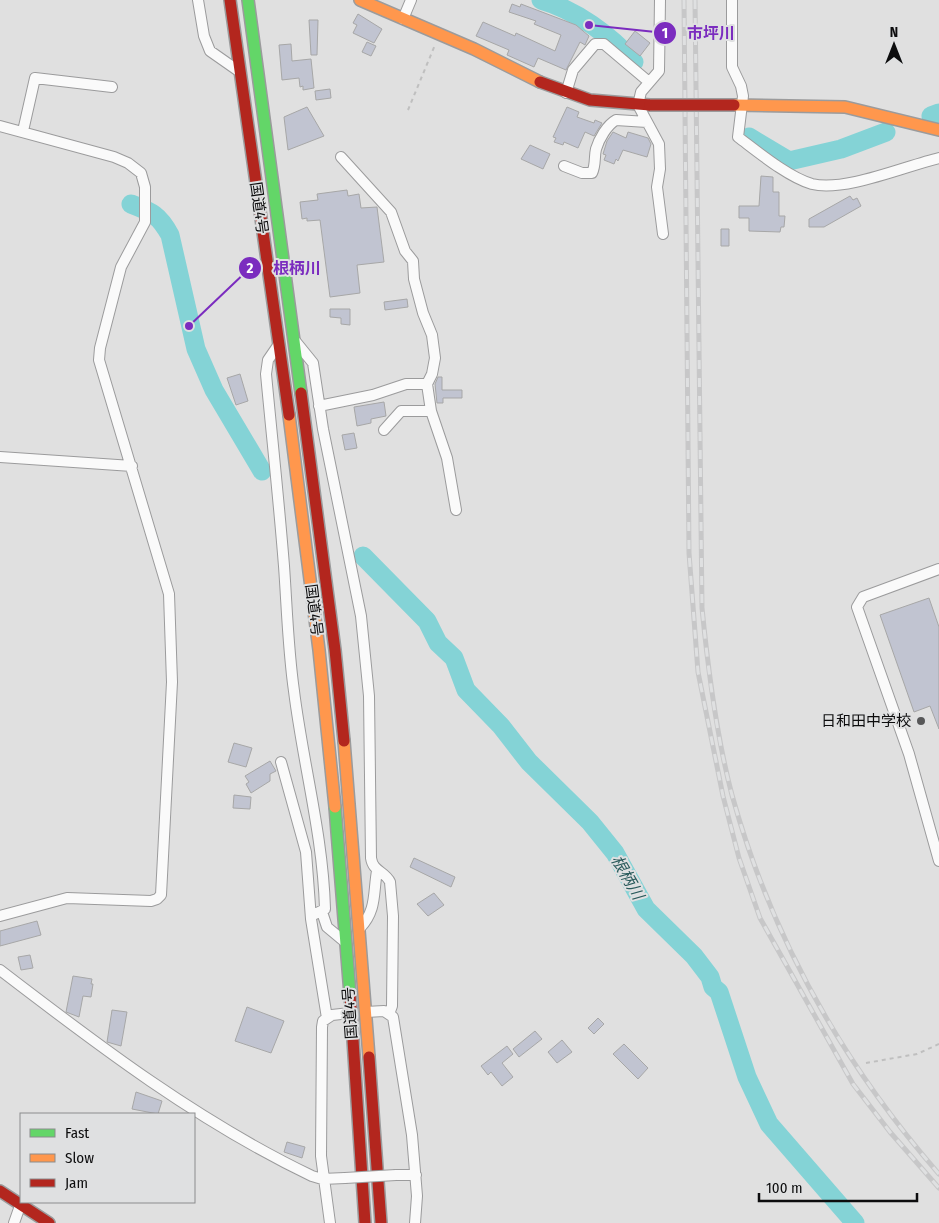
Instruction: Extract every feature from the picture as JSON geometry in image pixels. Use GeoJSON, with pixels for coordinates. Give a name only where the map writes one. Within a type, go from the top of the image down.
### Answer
{"type":"FeatureCollection","features":[{"type":"Feature","properties":{"kind":"main road","name":"国道4号"},"geometry":{"type":"LineString","coordinates":[[230,0],[279,344],[319,650],[336,824],[365,1223]]}},
{"type":"Feature","properties":{"kind":"main road","name":"国道4号"},"geometry":{"type":"LineString","coordinates":[[248,0],[335,650],[360,928],[381,1223]]}},
{"type":"Feature","properties":{"kind":"main road"},"geometry":{"type":"LineString","coordinates":[[360,0],[566,93],[590,100],[644,105],[845,107],[939,130]]}},
{"type":"Feature","properties":{"kind":"main road"},"geometry":{"type":"LineString","coordinates":[[0,1191],[20,1202]]}},
{"type":"Feature","properties":{"kind":"main road"},"geometry":{"type":"LineString","coordinates":[[21,1203],[49,1223]]}},
{"type":"Feature","properties":{"kind":"street"},"geometry":{"type":"LineString","coordinates":[[198,0],[204,36],[210,51],[240,72]]}},
{"type":"Feature","properties":{"kind":"street"},"geometry":{"type":"LineString","coordinates":[[403,19],[411,0]]}},
{"type":"Feature","properties":{"kind":"street"},"geometry":{"type":"LineString","coordinates":[[660,0],[659,71],[641,92],[648,122],[659,144],[660,169],[657,187],[663,234]]}},
{"type":"Feature","properties":{"kind":"street"},"geometry":{"type":"LineString","coordinates":[[732,0],[732,67],[741,86],[737,105],[738,137],[799,179],[813,184],[846,183],[939,158]]}},
{"type":"Feature","properties":{"kind":"street"},"geometry":{"type":"LineString","coordinates":[[566,93],[573,70],[595,44],[599,43],[604,44],[649,82]]}},
{"type":"Feature","properties":{"kind":"street"},"geometry":{"type":"LineString","coordinates":[[23,131],[34,78],[112,87]]}},
{"type":"Feature","properties":{"kind":"street"},"geometry":{"type":"LineString","coordinates":[[564,166],[582,173],[592,173],[599,143],[613,122],[616,120],[648,122]]}},
{"type":"Feature","properties":{"kind":"street"},"geometry":{"type":"LineString","coordinates":[[0,126],[23,131],[128,163],[136,168],[142,179],[145,196],[145,222],[121,267],[100,348],[102,373],[167,581],[172,620],[172,682],[161,895],[151,901],[66,898],[0,916]]}},
{"type":"Feature","properties":{"kind":"street"},"geometry":{"type":"LineString","coordinates":[[341,156],[391,212],[405,251],[413,261],[414,280],[423,313],[432,335],[435,358],[432,374],[427,384],[431,411],[447,458],[456,510]]}},
{"type":"Feature","properties":{"kind":"street"},"geometry":{"type":"LineString","coordinates":[[294,340],[312,363],[363,631],[369,696],[371,858],[377,871],[374,907],[368,919],[360,928]]}},
{"type":"Feature","properties":{"kind":"street"},"geometry":{"type":"LineString","coordinates":[[279,344],[268,360],[266,374],[280,523],[290,665],[323,858],[325,909],[311,916]]}},
{"type":"Feature","properties":{"kind":"street"},"geometry":{"type":"LineString","coordinates":[[319,406],[372,395],[406,384],[427,384]]}},
{"type":"Feature","properties":{"kind":"street"},"geometry":{"type":"LineString","coordinates":[[384,430],[401,412],[431,411]]}},
{"type":"Feature","properties":{"kind":"street"},"geometry":{"type":"LineString","coordinates":[[0,457],[132,466]]}},
{"type":"Feature","properties":{"kind":"street"},"geometry":{"type":"LineString","coordinates":[[939,569],[863,597],[857,607],[909,754],[939,861]]}},
{"type":"Feature","properties":{"kind":"street"},"geometry":{"type":"LineString","coordinates":[[281,762],[306,852],[311,916],[327,1018]]}},
{"type":"Feature","properties":{"kind":"street"},"geometry":{"type":"LineString","coordinates":[[377,871],[388,876],[390,882],[393,916],[392,1006],[390,1014],[394,1023],[412,1136],[416,1174],[416,1223]]}},
{"type":"Feature","properties":{"kind":"street"},"geometry":{"type":"LineString","coordinates":[[322,912],[327,927],[345,942]]}},
{"type":"Feature","properties":{"kind":"street"},"geometry":{"type":"LineString","coordinates":[[0,970],[171,1096],[253,1146],[322,1179],[416,1174]]}},
{"type":"Feature","properties":{"kind":"street"},"geometry":{"type":"LineString","coordinates":[[366,1012],[390,1014]]}},
{"type":"Feature","properties":{"kind":"street"},"geometry":{"type":"LineString","coordinates":[[330,1223],[322,1179],[322,1027],[323,1021],[332,1015],[350,1013]]}},
{"type":"Feature","properties":{"kind":"street"},"geometry":{"type":"LineString","coordinates":[[14,1223],[21,1203]]}},
{"type":"Feature","properties":{"kind":"path"},"geometry":{"type":"LineString","coordinates":[[408,110],[439,35]]}},
{"type":"Feature","properties":{"kind":"path"},"geometry":{"type":"LineString","coordinates":[[866,1063],[917,1054],[939,1044]]}},
{"type":"Feature","properties":{"kind":"building"},"geometry":{"type":"Polygon","coordinates":[[[512,4],[520,7],[521,4],[576,25],[589,36],[585,45],[580,42],[566,70],[538,58],[534,67],[507,55],[509,50],[476,36],[483,22],[515,36],[516,33],[555,51],[561,35],[534,24],[536,21],[509,12],[512,4]]]}},
{"type":"Feature","properties":{"kind":"building"},"geometry":{"type":"Polygon","coordinates":[[[358,14],[382,29],[374,43],[353,33],[357,25],[353,23],[358,14]]]}},
{"type":"Feature","properties":{"kind":"building"},"geometry":{"type":"Polygon","coordinates":[[[309,20],[318,20],[317,55],[311,55],[309,20]]]}},
{"type":"Feature","properties":{"kind":"building"},"geometry":{"type":"Polygon","coordinates":[[[635,31],[650,43],[640,56],[625,44],[635,31]]]}},
{"type":"Feature","properties":{"kind":"building"},"geometry":{"type":"Polygon","coordinates":[[[367,42],[376,46],[371,56],[362,52],[367,42]]]}},
{"type":"Feature","properties":{"kind":"building"},"geometry":{"type":"Polygon","coordinates":[[[291,44],[292,61],[311,59],[314,88],[303,90],[303,86],[300,87],[299,78],[282,80],[279,45],[291,44]]]}},
{"type":"Feature","properties":{"kind":"building"},"geometry":{"type":"Polygon","coordinates":[[[330,89],[331,98],[316,100],[315,91],[330,89]]]}},
{"type":"Feature","properties":{"kind":"building"},"geometry":{"type":"Polygon","coordinates":[[[307,107],[324,136],[288,150],[284,117],[307,107]]]}},
{"type":"Feature","properties":{"kind":"building"},"geometry":{"type":"Polygon","coordinates":[[[567,107],[579,112],[577,117],[594,123],[595,120],[602,123],[594,136],[585,132],[578,148],[564,142],[563,145],[554,142],[556,138],[553,137],[567,107]]]}},
{"type":"Feature","properties":{"kind":"building"},"geometry":{"type":"Polygon","coordinates":[[[613,132],[626,138],[628,132],[648,138],[651,144],[647,157],[623,150],[618,161],[616,159],[614,164],[604,160],[606,155],[603,154],[607,141],[613,132]]]}},
{"type":"Feature","properties":{"kind":"building"},"geometry":{"type":"Polygon","coordinates":[[[530,145],[550,154],[543,169],[521,159],[530,145]]]}},
{"type":"Feature","properties":{"kind":"building"},"geometry":{"type":"Polygon","coordinates":[[[761,176],[773,177],[773,192],[779,192],[779,216],[785,216],[784,227],[781,227],[780,232],[749,231],[749,218],[739,218],[739,206],[759,206],[761,176]]]}},
{"type":"Feature","properties":{"kind":"building"},"geometry":{"type":"Polygon","coordinates":[[[347,190],[348,196],[359,194],[361,208],[377,207],[384,262],[357,265],[360,293],[330,297],[320,220],[307,221],[307,218],[302,219],[300,202],[318,200],[317,194],[347,190]]]}},
{"type":"Feature","properties":{"kind":"building"},"geometry":{"type":"Polygon","coordinates":[[[850,196],[853,200],[857,198],[861,206],[824,227],[809,227],[809,219],[850,196]]]}},
{"type":"Feature","properties":{"kind":"building"},"geometry":{"type":"Polygon","coordinates":[[[721,229],[729,229],[729,246],[721,246],[721,229]]]}},
{"type":"Feature","properties":{"kind":"building"},"geometry":{"type":"Polygon","coordinates":[[[407,299],[408,307],[385,310],[384,302],[407,299]]]}},
{"type":"Feature","properties":{"kind":"building"},"geometry":{"type":"Polygon","coordinates":[[[330,309],[350,309],[350,325],[341,324],[341,318],[330,317],[330,309]]]}},
{"type":"Feature","properties":{"kind":"building"},"geometry":{"type":"Polygon","coordinates":[[[240,374],[248,401],[236,405],[227,378],[240,374]]]}},
{"type":"Feature","properties":{"kind":"building"},"geometry":{"type":"Polygon","coordinates":[[[438,377],[442,377],[442,390],[462,390],[462,398],[443,398],[443,403],[437,403],[435,384],[438,377]]]}},
{"type":"Feature","properties":{"kind":"building"},"geometry":{"type":"Polygon","coordinates":[[[384,402],[386,416],[371,419],[371,423],[357,426],[354,407],[384,402]]]}},
{"type":"Feature","properties":{"kind":"building"},"geometry":{"type":"Polygon","coordinates":[[[354,433],[357,448],[345,450],[342,435],[354,433]]]}},
{"type":"Feature","properties":{"kind":"building"},"geometry":{"type":"Polygon","coordinates":[[[929,598],[939,627],[939,729],[930,706],[914,712],[880,615],[929,598]]]}},
{"type":"Feature","properties":{"kind":"building"},"geometry":{"type":"Polygon","coordinates":[[[234,743],[252,748],[246,767],[228,762],[234,743]]]}},
{"type":"Feature","properties":{"kind":"building"},"geometry":{"type":"Polygon","coordinates":[[[270,761],[276,771],[270,774],[270,781],[251,793],[246,784],[249,782],[245,776],[270,761]]]}},
{"type":"Feature","properties":{"kind":"building"},"geometry":{"type":"Polygon","coordinates":[[[234,795],[251,797],[250,809],[233,808],[234,795]]]}},
{"type":"Feature","properties":{"kind":"building"},"geometry":{"type":"Polygon","coordinates":[[[414,858],[455,877],[451,887],[410,867],[414,858]]]}},
{"type":"Feature","properties":{"kind":"building"},"geometry":{"type":"Polygon","coordinates":[[[434,893],[444,905],[428,916],[417,904],[434,893]]]}},
{"type":"Feature","properties":{"kind":"building"},"geometry":{"type":"Polygon","coordinates":[[[37,921],[41,935],[0,946],[0,931],[37,921]]]}},
{"type":"Feature","properties":{"kind":"building"},"geometry":{"type":"Polygon","coordinates":[[[30,955],[33,968],[21,970],[18,957],[30,955]]]}},
{"type":"Feature","properties":{"kind":"building"},"geometry":{"type":"Polygon","coordinates":[[[73,976],[92,979],[91,984],[93,984],[91,997],[83,996],[79,1017],[66,1012],[73,976]]]}},
{"type":"Feature","properties":{"kind":"building"},"geometry":{"type":"Polygon","coordinates":[[[247,1007],[284,1021],[271,1053],[235,1041],[247,1007]]]}},
{"type":"Feature","properties":{"kind":"building"},"geometry":{"type":"Polygon","coordinates":[[[112,1010],[127,1012],[121,1046],[107,1042],[112,1010]]]}},
{"type":"Feature","properties":{"kind":"building"},"geometry":{"type":"Polygon","coordinates":[[[598,1018],[604,1024],[594,1034],[588,1028],[598,1018]]]}},
{"type":"Feature","properties":{"kind":"building"},"geometry":{"type":"Polygon","coordinates":[[[535,1031],[542,1039],[519,1057],[513,1049],[535,1031]]]}},
{"type":"Feature","properties":{"kind":"building"},"geometry":{"type":"Polygon","coordinates":[[[562,1040],[572,1052],[557,1063],[548,1052],[562,1040]]]}},
{"type":"Feature","properties":{"kind":"building"},"geometry":{"type":"Polygon","coordinates":[[[624,1044],[648,1068],[638,1079],[613,1054],[624,1044]]]}},
{"type":"Feature","properties":{"kind":"building"},"geometry":{"type":"Polygon","coordinates":[[[507,1046],[513,1054],[502,1063],[513,1077],[502,1086],[491,1072],[488,1075],[481,1066],[507,1046]]]}},
{"type":"Feature","properties":{"kind":"building"},"geometry":{"type":"Polygon","coordinates":[[[136,1092],[162,1101],[158,1113],[132,1109],[136,1092]]]}},
{"type":"Feature","properties":{"kind":"building"},"geometry":{"type":"Polygon","coordinates":[[[287,1142],[305,1147],[302,1158],[284,1152],[287,1142]]]}},
{"type":"Feature","properties":{"kind":"waterway"},"geometry":{"type":"LineString","coordinates":[[541,0],[567,10],[592,25],[614,42],[634,62]]}},
{"type":"Feature","properties":{"kind":"waterway"},"geometry":{"type":"LineString","coordinates":[[931,116],[939,113]]}},
{"type":"Feature","properties":{"kind":"waterway"},"geometry":{"type":"LineString","coordinates":[[749,137],[789,161],[841,149],[886,132]]}},
{"type":"Feature","properties":{"kind":"waterway","name":"根柄川"},"geometry":{"type":"LineString","coordinates":[[131,204],[154,215],[170,235],[196,349],[214,390],[262,471]]}},
{"type":"Feature","properties":{"kind":"waterway","name":"根柄川"},"geometry":{"type":"LineString","coordinates":[[363,556],[427,621],[438,643],[454,658],[466,690],[501,726],[529,762],[590,822],[615,853],[646,909],[694,956],[710,977],[713,987],[719,992],[747,1077],[769,1124],[855,1223]]}},
{"type":"Feature","properties":{"kind":"railway"},"geometry":{"type":"LineString","coordinates":[[684,0],[689,553],[698,672],[723,796],[739,858],[760,918],[853,1084],[890,1132],[939,1188]]}},
{"type":"Feature","properties":{"kind":"railway"},"geometry":{"type":"LineString","coordinates":[[695,0],[702,608],[721,749],[732,795],[748,847],[767,898],[789,948],[814,996],[842,1043],[904,1132],[939,1174]]}},
{"type":"Feature","properties":{"kind":"traffic: fast"},"geometry":{"type":"LineString","coordinates":[[248,0],[301,393]]}},
{"type":"Feature","properties":{"kind":"traffic: fast"},"geometry":{"type":"LineString","coordinates":[[335,807],[350,994]]}},
{"type":"Feature","properties":{"kind":"traffic: slow"},"geometry":{"type":"LineString","coordinates":[[360,0],[474,49],[540,82]]}},
{"type":"Feature","properties":{"kind":"traffic: slow"},"geometry":{"type":"LineString","coordinates":[[734,105],[845,107],[939,130]]}},
{"type":"Feature","properties":{"kind":"traffic: slow"},"geometry":{"type":"LineString","coordinates":[[289,415],[319,650],[335,807]]}},
{"type":"Feature","properties":{"kind":"traffic: slow"},"geometry":{"type":"LineString","coordinates":[[344,741],[369,1057]]}},
{"type":"Feature","properties":{"kind":"traffic: jam"},"geometry":{"type":"LineString","coordinates":[[230,0],[289,415]]}},
{"type":"Feature","properties":{"kind":"traffic: jam"},"geometry":{"type":"LineString","coordinates":[[540,82],[590,100],[650,105]]}},
{"type":"Feature","properties":{"kind":"traffic: jam"},"geometry":{"type":"LineString","coordinates":[[650,105],[734,105]]}},
{"type":"Feature","properties":{"kind":"traffic: jam"},"geometry":{"type":"LineString","coordinates":[[301,393],[335,650],[344,741]]}},
{"type":"Feature","properties":{"kind":"traffic: jam"},"geometry":{"type":"LineString","coordinates":[[350,994],[365,1223]]}},
{"type":"Feature","properties":{"kind":"traffic: jam"},"geometry":{"type":"LineString","coordinates":[[369,1057],[381,1223]]}},
{"type":"Feature","properties":{"kind":"traffic: jam"},"geometry":{"type":"LineString","coordinates":[[0,1191],[49,1223]]}},
{"type":"Feature","properties":{"kind":"place","name":"市坪川"},"geometry":{"type":"Point","coordinates":[589,25]}},
{"type":"Feature","properties":{"kind":"place","name":"根柄川"},"geometry":{"type":"Point","coordinates":[189,326]}},
{"type":"Feature","properties":{"kind":"place","name":"日和田中学校"},"geometry":{"type":"Point","coordinates":[921,721]}}]}
